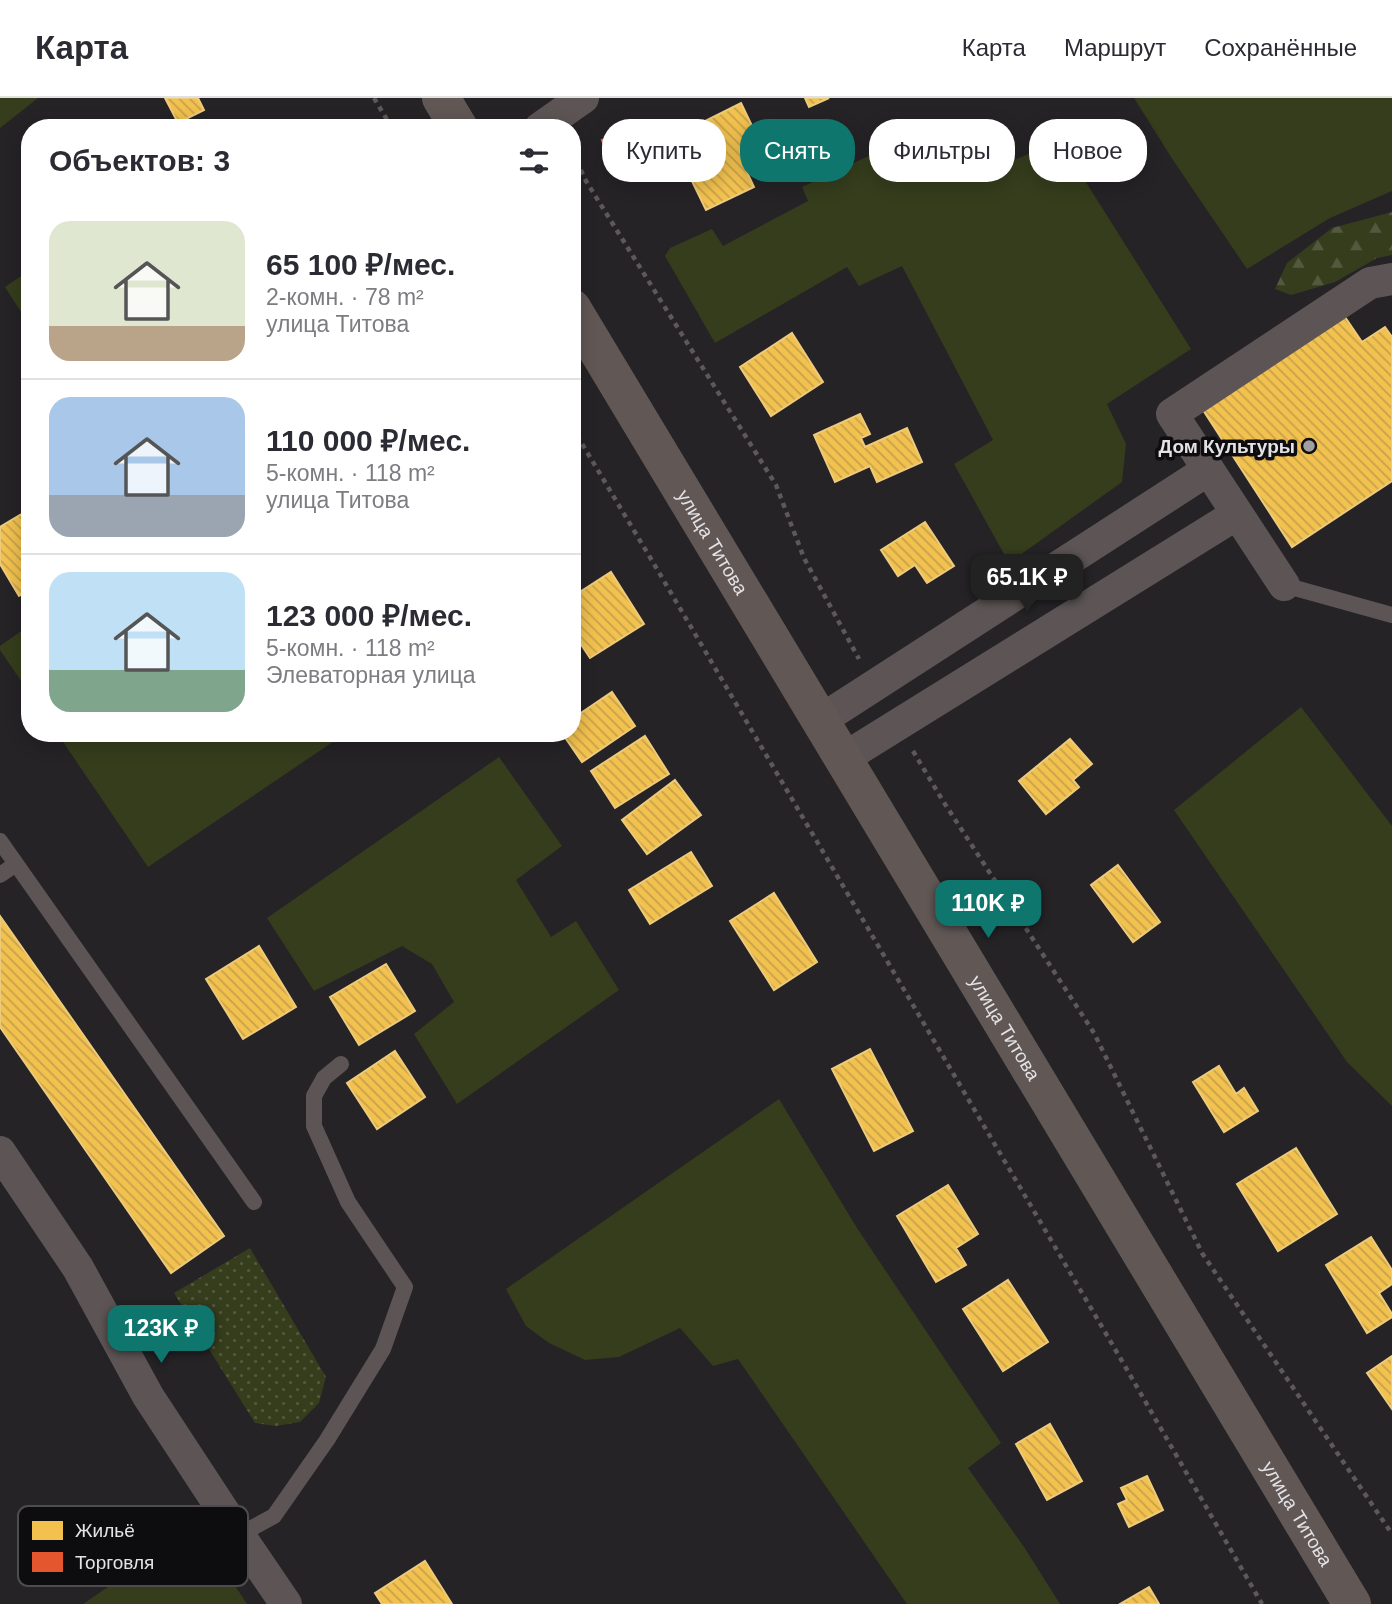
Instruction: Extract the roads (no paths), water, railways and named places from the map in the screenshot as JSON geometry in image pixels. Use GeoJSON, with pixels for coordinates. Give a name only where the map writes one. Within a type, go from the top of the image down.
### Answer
{"type":"FeatureCollection","features":[{"type":"Feature","properties":{"kind":"main road"},"geometry":{"type":"LineString","coordinates":[[441,98],[454,119]]}},
{"type":"Feature","properties":{"kind":"main road","name":"улица Титова"},"geometry":{"type":"LineString","coordinates":[[581,323],[1352,1604]]}},
{"type":"Feature","properties":{"kind":"street"},"geometry":{"type":"LineString","coordinates":[[553,119],[583,98]]}},
{"type":"Feature","properties":{"kind":"street"},"geometry":{"type":"LineString","coordinates":[[1284,585],[1172,414],[1370,283],[1392,279]]}},
{"type":"Feature","properties":{"kind":"street"},"geometry":{"type":"LineString","coordinates":[[821,720],[1208,470]]}},
{"type":"Feature","properties":{"kind":"street"},"geometry":{"type":"LineString","coordinates":[[844,758],[1237,514]]}},
{"type":"Feature","properties":{"kind":"street"},"geometry":{"type":"LineString","coordinates":[[0,1152],[78,1268],[148,1395],[220,1506]]}},
{"type":"Feature","properties":{"kind":"street"},"geometry":{"type":"LineString","coordinates":[[248,1548],[286,1604]]}},
{"type":"Feature","properties":{"kind":"lane"},"geometry":{"type":"LineString","coordinates":[[1284,585],[1392,614]]}},
{"type":"Feature","properties":{"kind":"lane"},"geometry":{"type":"LineString","coordinates":[[0,841],[254,1202]]}},
{"type":"Feature","properties":{"kind":"lane"},"geometry":{"type":"LineString","coordinates":[[0,875],[16,864]]}},
{"type":"Feature","properties":{"kind":"lane"},"geometry":{"type":"LineString","coordinates":[[248,1530],[274,1516],[327,1440],[383,1349],[405,1287],[348,1202],[314,1126],[314,1096],[324,1079],[341,1064]]}},
{"type":"Feature","properties":{"kind":"place","name":"Дом Культуры"},"geometry":{"type":"Point","coordinates":[1309,446]}}]}
